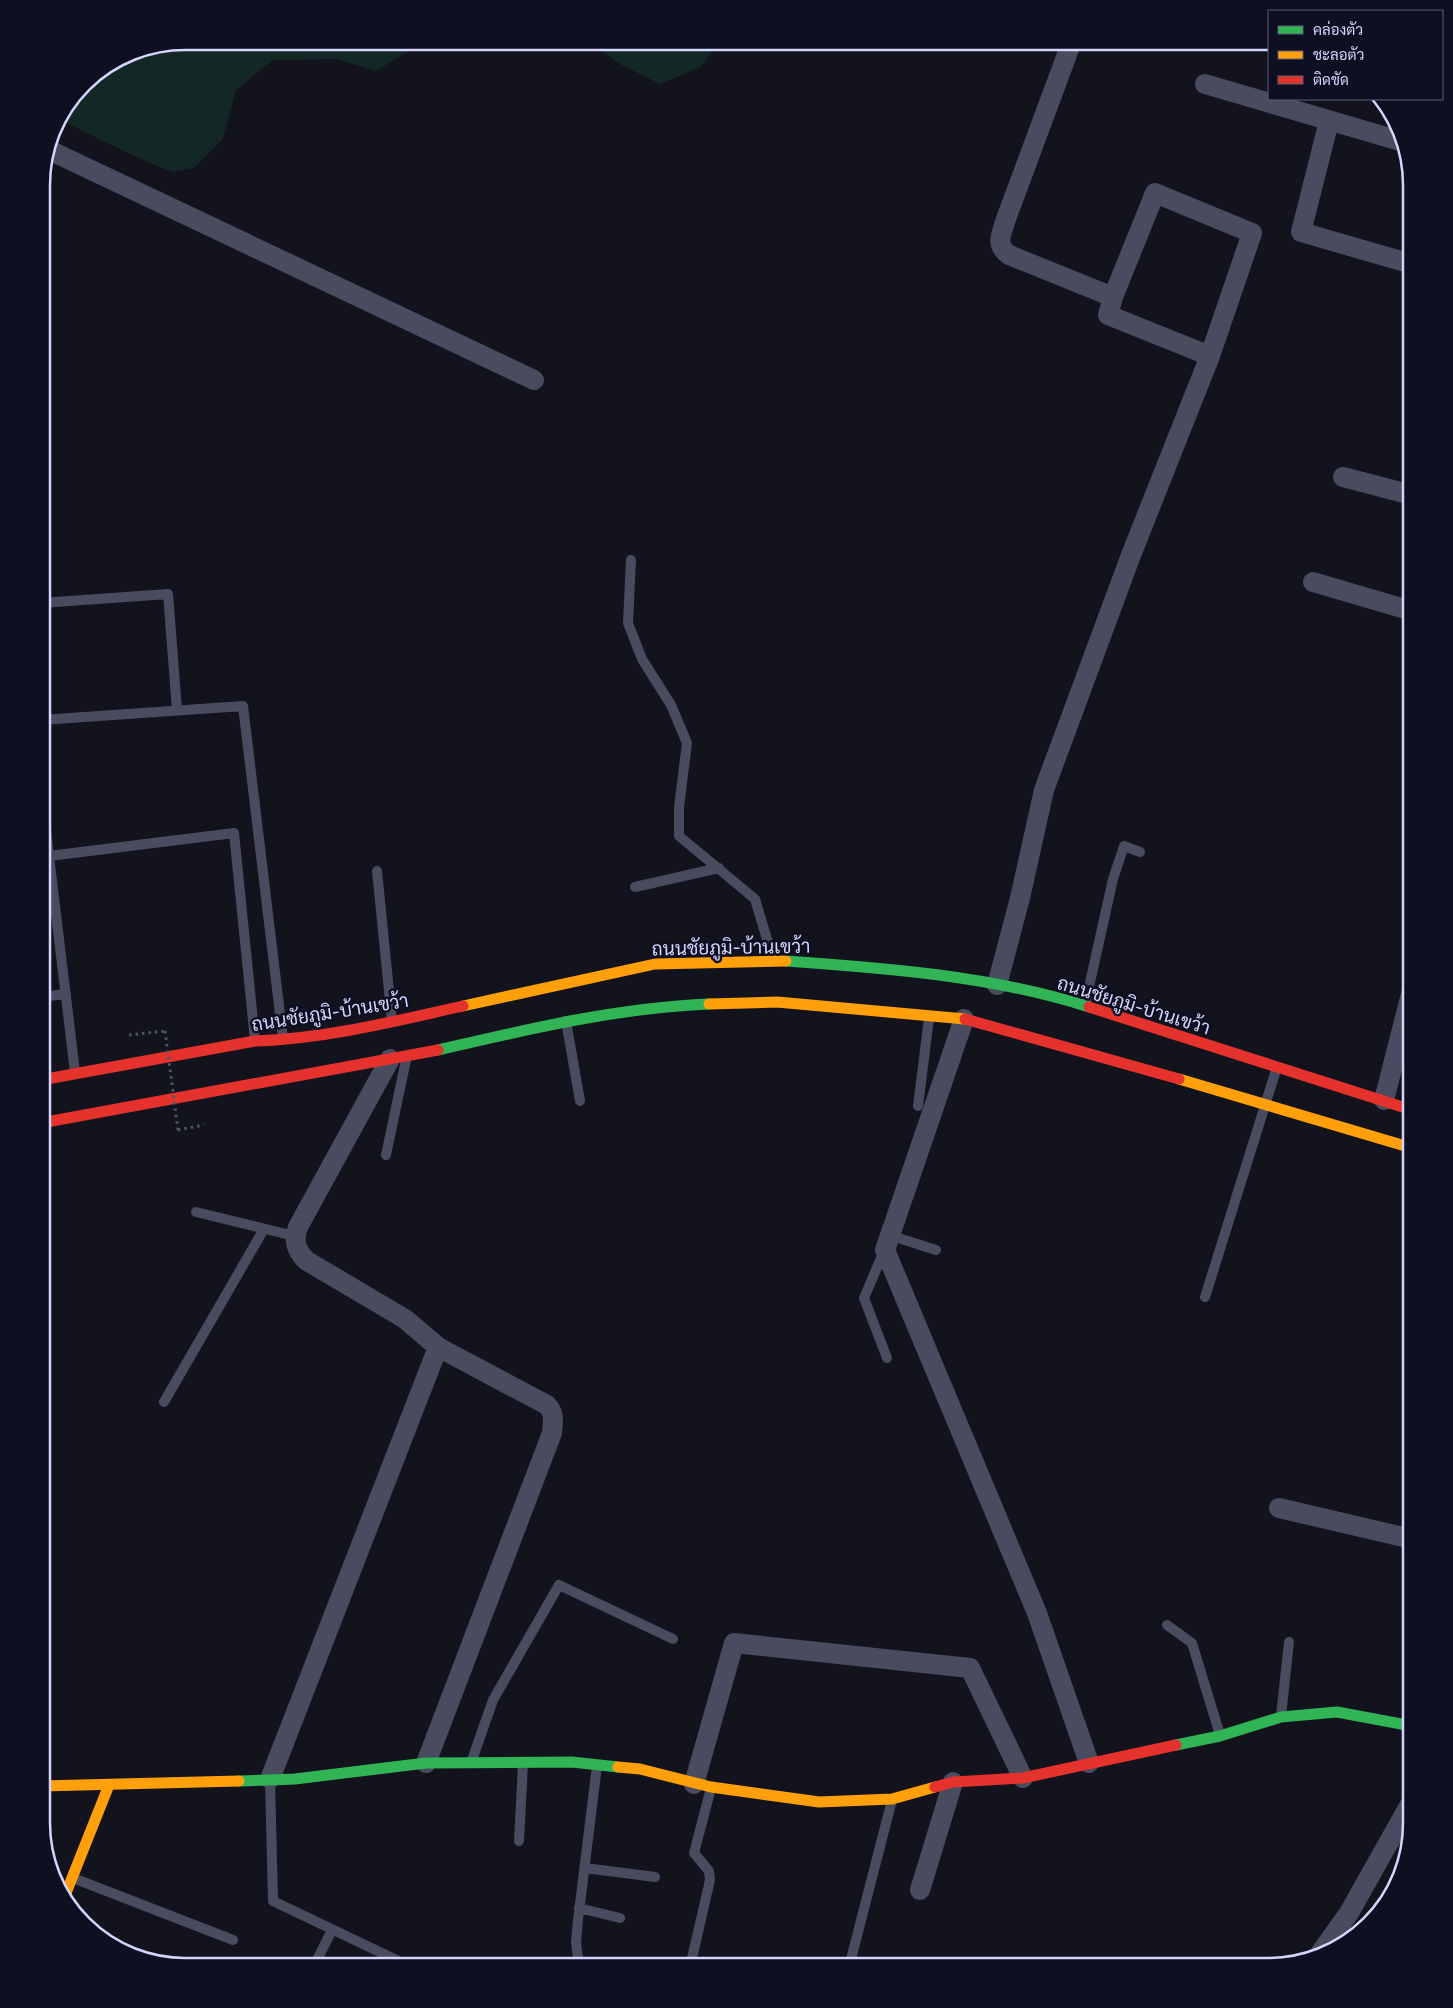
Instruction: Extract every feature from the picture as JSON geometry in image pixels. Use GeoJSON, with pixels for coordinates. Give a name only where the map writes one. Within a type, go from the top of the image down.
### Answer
{"type":"FeatureCollection","features":[{"type":"Feature","properties":{"kind":"main road","name":"ถนนชัยภูมิ-บ้านเขว้า"},"geometry":{"type":"LineString","coordinates":[[50,1079],[255,1041],[284,1040],[392,1022],[655,964],[774,960],[878,966],[997,985],[1085,1006],[1403,1107]]}},
{"type":"Feature","properties":{"kind":"main road"},"geometry":{"type":"LineString","coordinates":[[50,1121],[398,1058],[566,1020],[662,1006],[778,1002],[964,1019],[1096,1054],[1403,1145]]}},
{"type":"Feature","properties":{"kind":"main road"},"geometry":{"type":"LineString","coordinates":[[50,1786],[295,1779],[426,1763],[572,1762],[640,1769],[703,1785],[819,1802],[892,1799],[953,1782],[1023,1778],[1089,1762],[1220,1736],[1281,1717],[1337,1712],[1403,1724]]}},
{"type":"Feature","properties":{"kind":"main road"},"geometry":{"type":"LineString","coordinates":[[68,1890],[109,1785]]}},
{"type":"Feature","properties":{"kind":"street"},"geometry":{"type":"LineString","coordinates":[[1069,50],[1006,218],[1000,240],[1002,249],[1009,255],[1113,297]]}},
{"type":"Feature","properties":{"kind":"street"},"geometry":{"type":"LineString","coordinates":[[1205,84],[1268,99]]}},
{"type":"Feature","properties":{"kind":"street"},"geometry":{"type":"LineString","coordinates":[[1273,100],[1319,111],[1394,138]]}},
{"type":"Feature","properties":{"kind":"street"},"geometry":{"type":"LineString","coordinates":[[1319,111],[1301,232],[1403,261]]}},
{"type":"Feature","properties":{"kind":"street"},"geometry":{"type":"LineString","coordinates":[[54,153],[534,380]]}},
{"type":"Feature","properties":{"kind":"street"},"geometry":{"type":"LineString","coordinates":[[997,985],[1020,898],[1044,790],[1131,554],[1210,356],[1252,233],[1155,193],[1113,297],[1108,315],[1210,356]]}},
{"type":"Feature","properties":{"kind":"street"},"geometry":{"type":"LineString","coordinates":[[1343,477],[1403,494]]}},
{"type":"Feature","properties":{"kind":"street"},"geometry":{"type":"LineString","coordinates":[[1313,582],[1403,608]]}},
{"type":"Feature","properties":{"kind":"street"},"geometry":{"type":"LineString","coordinates":[[964,1019],[887,1242],[1037,1612],[1089,1762]]}},
{"type":"Feature","properties":{"kind":"street"},"geometry":{"type":"LineString","coordinates":[[1384,1100],[1403,1025]]}},
{"type":"Feature","properties":{"kind":"street"},"geometry":{"type":"LineString","coordinates":[[398,1058],[294,1236],[300,1254],[307,1261],[405,1319],[438,1347],[547,1404],[552,1410],[553,1418],[549,1442],[426,1763]]}},
{"type":"Feature","properties":{"kind":"street"},"geometry":{"type":"LineString","coordinates":[[270,1780],[438,1347]]}},
{"type":"Feature","properties":{"kind":"street"},"geometry":{"type":"LineString","coordinates":[[1278,1508],[1403,1537]]}},
{"type":"Feature","properties":{"kind":"street"},"geometry":{"type":"LineString","coordinates":[[703,1785],[734,1643],[970,1668],[1023,1778]]}},
{"type":"Feature","properties":{"kind":"street"},"geometry":{"type":"LineString","coordinates":[[920,1890],[953,1782]]}},
{"type":"Feature","properties":{"kind":"street"},"geometry":{"type":"LineString","coordinates":[[1330,1943],[1349,1913],[1403,1817]]}},
{"type":"Feature","properties":{"kind":"lane"},"geometry":{"type":"LineString","coordinates":[[631,560],[628,623],[642,659],[671,705],[688,743],[679,807],[679,836],[755,899],[774,960]]}},
{"type":"Feature","properties":{"kind":"lane"},"geometry":{"type":"LineString","coordinates":[[50,602],[168,594],[177,710]]}},
{"type":"Feature","properties":{"kind":"lane"},"geometry":{"type":"LineString","coordinates":[[50,719],[243,706],[284,1040]]}},
{"type":"Feature","properties":{"kind":"lane"},"geometry":{"type":"LineString","coordinates":[[50,856],[234,833],[255,1041]]}},
{"type":"Feature","properties":{"kind":"lane"},"geometry":{"type":"LineString","coordinates":[[1085,1006],[1113,879],[1124,846],[1140,852]]}},
{"type":"Feature","properties":{"kind":"lane"},"geometry":{"type":"LineString","coordinates":[[50,864],[76,1075]]}},
{"type":"Feature","properties":{"kind":"lane"},"geometry":{"type":"LineString","coordinates":[[635,887],[719,868]]}},
{"type":"Feature","properties":{"kind":"lane"},"geometry":{"type":"LineString","coordinates":[[377,871],[392,1022]]}},
{"type":"Feature","properties":{"kind":"lane"},"geometry":{"type":"LineString","coordinates":[[50,996],[66,994]]}},
{"type":"Feature","properties":{"kind":"lane"},"geometry":{"type":"LineString","coordinates":[[918,1106],[930,1015]]}},
{"type":"Feature","properties":{"kind":"lane"},"geometry":{"type":"LineString","coordinates":[[566,1020],[580,1101]]}},
{"type":"Feature","properties":{"kind":"lane"},"geometry":{"type":"LineString","coordinates":[[386,1155],[398,1058]]}},
{"type":"Feature","properties":{"kind":"lane"},"geometry":{"type":"LineString","coordinates":[[1206,1297],[1278,1066]]}},
{"type":"Feature","properties":{"kind":"lane"},"geometry":{"type":"LineString","coordinates":[[196,1212],[294,1236]]}},
{"type":"Feature","properties":{"kind":"lane"},"geometry":{"type":"LineString","coordinates":[[164,1402],[264,1229]]}},
{"type":"Feature","properties":{"kind":"lane"},"geometry":{"type":"LineString","coordinates":[[887,1358],[864,1298],[887,1242],[936,1250]]}},
{"type":"Feature","properties":{"kind":"lane"},"geometry":{"type":"LineString","coordinates":[[471,1764],[493,1700],[559,1585],[673,1639]]}},
{"type":"Feature","properties":{"kind":"lane"},"geometry":{"type":"LineString","coordinates":[[1167,1624],[1192,1643],[1220,1736]]}},
{"type":"Feature","properties":{"kind":"lane"},"geometry":{"type":"LineString","coordinates":[[1281,1717],[1289,1642]]}},
{"type":"Feature","properties":{"kind":"lane"},"geometry":{"type":"LineString","coordinates":[[518,1841],[524,1763]]}},
{"type":"Feature","properties":{"kind":"lane"},"geometry":{"type":"LineString","coordinates":[[578,1958],[576,1942],[598,1766]]}},
{"type":"Feature","properties":{"kind":"lane"},"geometry":{"type":"LineString","coordinates":[[270,1780],[273,1901],[393,1958]]}},
{"type":"Feature","properties":{"kind":"lane"},"geometry":{"type":"LineString","coordinates":[[692,1958],[710,1880],[709,1871],[694,1853],[703,1785]]}},
{"type":"Feature","properties":{"kind":"lane"},"geometry":{"type":"LineString","coordinates":[[852,1958],[892,1799]]}},
{"type":"Feature","properties":{"kind":"lane"},"geometry":{"type":"LineString","coordinates":[[585,1868],[655,1877]]}},
{"type":"Feature","properties":{"kind":"lane"},"geometry":{"type":"LineString","coordinates":[[73,1878],[232,1940]]}},
{"type":"Feature","properties":{"kind":"lane"},"geometry":{"type":"LineString","coordinates":[[580,1908],[620,1918]]}},
{"type":"Feature","properties":{"kind":"lane"},"geometry":{"type":"LineString","coordinates":[[318,1958],[332,1930]]}},
{"type":"Feature","properties":{"kind":"path"},"geometry":{"type":"LineString","coordinates":[[130,1035],[165,1031],[178,1130],[204,1125]]}},
{"type":"Feature","properties":{"kind":"green space"},"geometry":{"type":"Polygon","coordinates":[[[185,50],[410,50],[376,71],[335,59],[273,60],[236,90],[223,139],[194,168],[173,172],[147,162],[65,123],[78,103],[96,84],[118,68],[134,60],[168,51],[185,50]]]}},
{"type":"Feature","properties":{"kind":"green space"},"geometry":{"type":"Polygon","coordinates":[[[599,50],[713,50],[701,67],[660,84],[620,64],[599,50]]]}},
{"type":"Feature","properties":{"kind":"traffic: fast"},"geometry":{"type":"LineString","coordinates":[[786,961],[901,970],[939,975],[1015,988],[1089,1007]]}},
{"type":"Feature","properties":{"kind":"traffic: fast"},"geometry":{"type":"LineString","coordinates":[[438,1050],[539,1027],[606,1015],[674,1006],[709,1004]]}},
{"type":"Feature","properties":{"kind":"traffic: fast"},"geometry":{"type":"LineString","coordinates":[[1176,1745],[1220,1736],[1281,1717],[1337,1712],[1403,1724]]}},
{"type":"Feature","properties":{"kind":"traffic: fast"},"geometry":{"type":"LineString","coordinates":[[239,1781],[295,1779],[426,1763],[572,1762],[618,1767]]}},
{"type":"Feature","properties":{"kind":"traffic: slow"},"geometry":{"type":"LineString","coordinates":[[463,1006],[655,964],[786,961]]}},
{"type":"Feature","properties":{"kind":"traffic: slow"},"geometry":{"type":"LineString","coordinates":[[709,1004],[777,1002],[965,1019]]}},
{"type":"Feature","properties":{"kind":"traffic: slow"},"geometry":{"type":"LineString","coordinates":[[1179,1079],[1403,1145]]}},
{"type":"Feature","properties":{"kind":"traffic: slow"},"geometry":{"type":"LineString","coordinates":[[618,1767],[640,1769],[711,1787],[819,1802],[892,1799],[935,1787]]}},
{"type":"Feature","properties":{"kind":"traffic: slow"},"geometry":{"type":"LineString","coordinates":[[50,1786],[239,1781]]}},
{"type":"Feature","properties":{"kind":"traffic: slow"},"geometry":{"type":"LineString","coordinates":[[68,1889],[109,1785]]}},
{"type":"Feature","properties":{"kind":"traffic: jam"},"geometry":{"type":"LineString","coordinates":[[50,1078],[255,1041],[281,1040],[334,1033],[463,1006]]}},
{"type":"Feature","properties":{"kind":"traffic: jam"},"geometry":{"type":"LineString","coordinates":[[1089,1007],[1403,1107]]}},
{"type":"Feature","properties":{"kind":"traffic: jam"},"geometry":{"type":"LineString","coordinates":[[965,1019],[1179,1079]]}},
{"type":"Feature","properties":{"kind":"traffic: jam"},"geometry":{"type":"LineString","coordinates":[[50,1121],[438,1050]]}},
{"type":"Feature","properties":{"kind":"traffic: jam"},"geometry":{"type":"LineString","coordinates":[[935,1787],[953,1782],[1023,1778],[1176,1745]]}}]}
